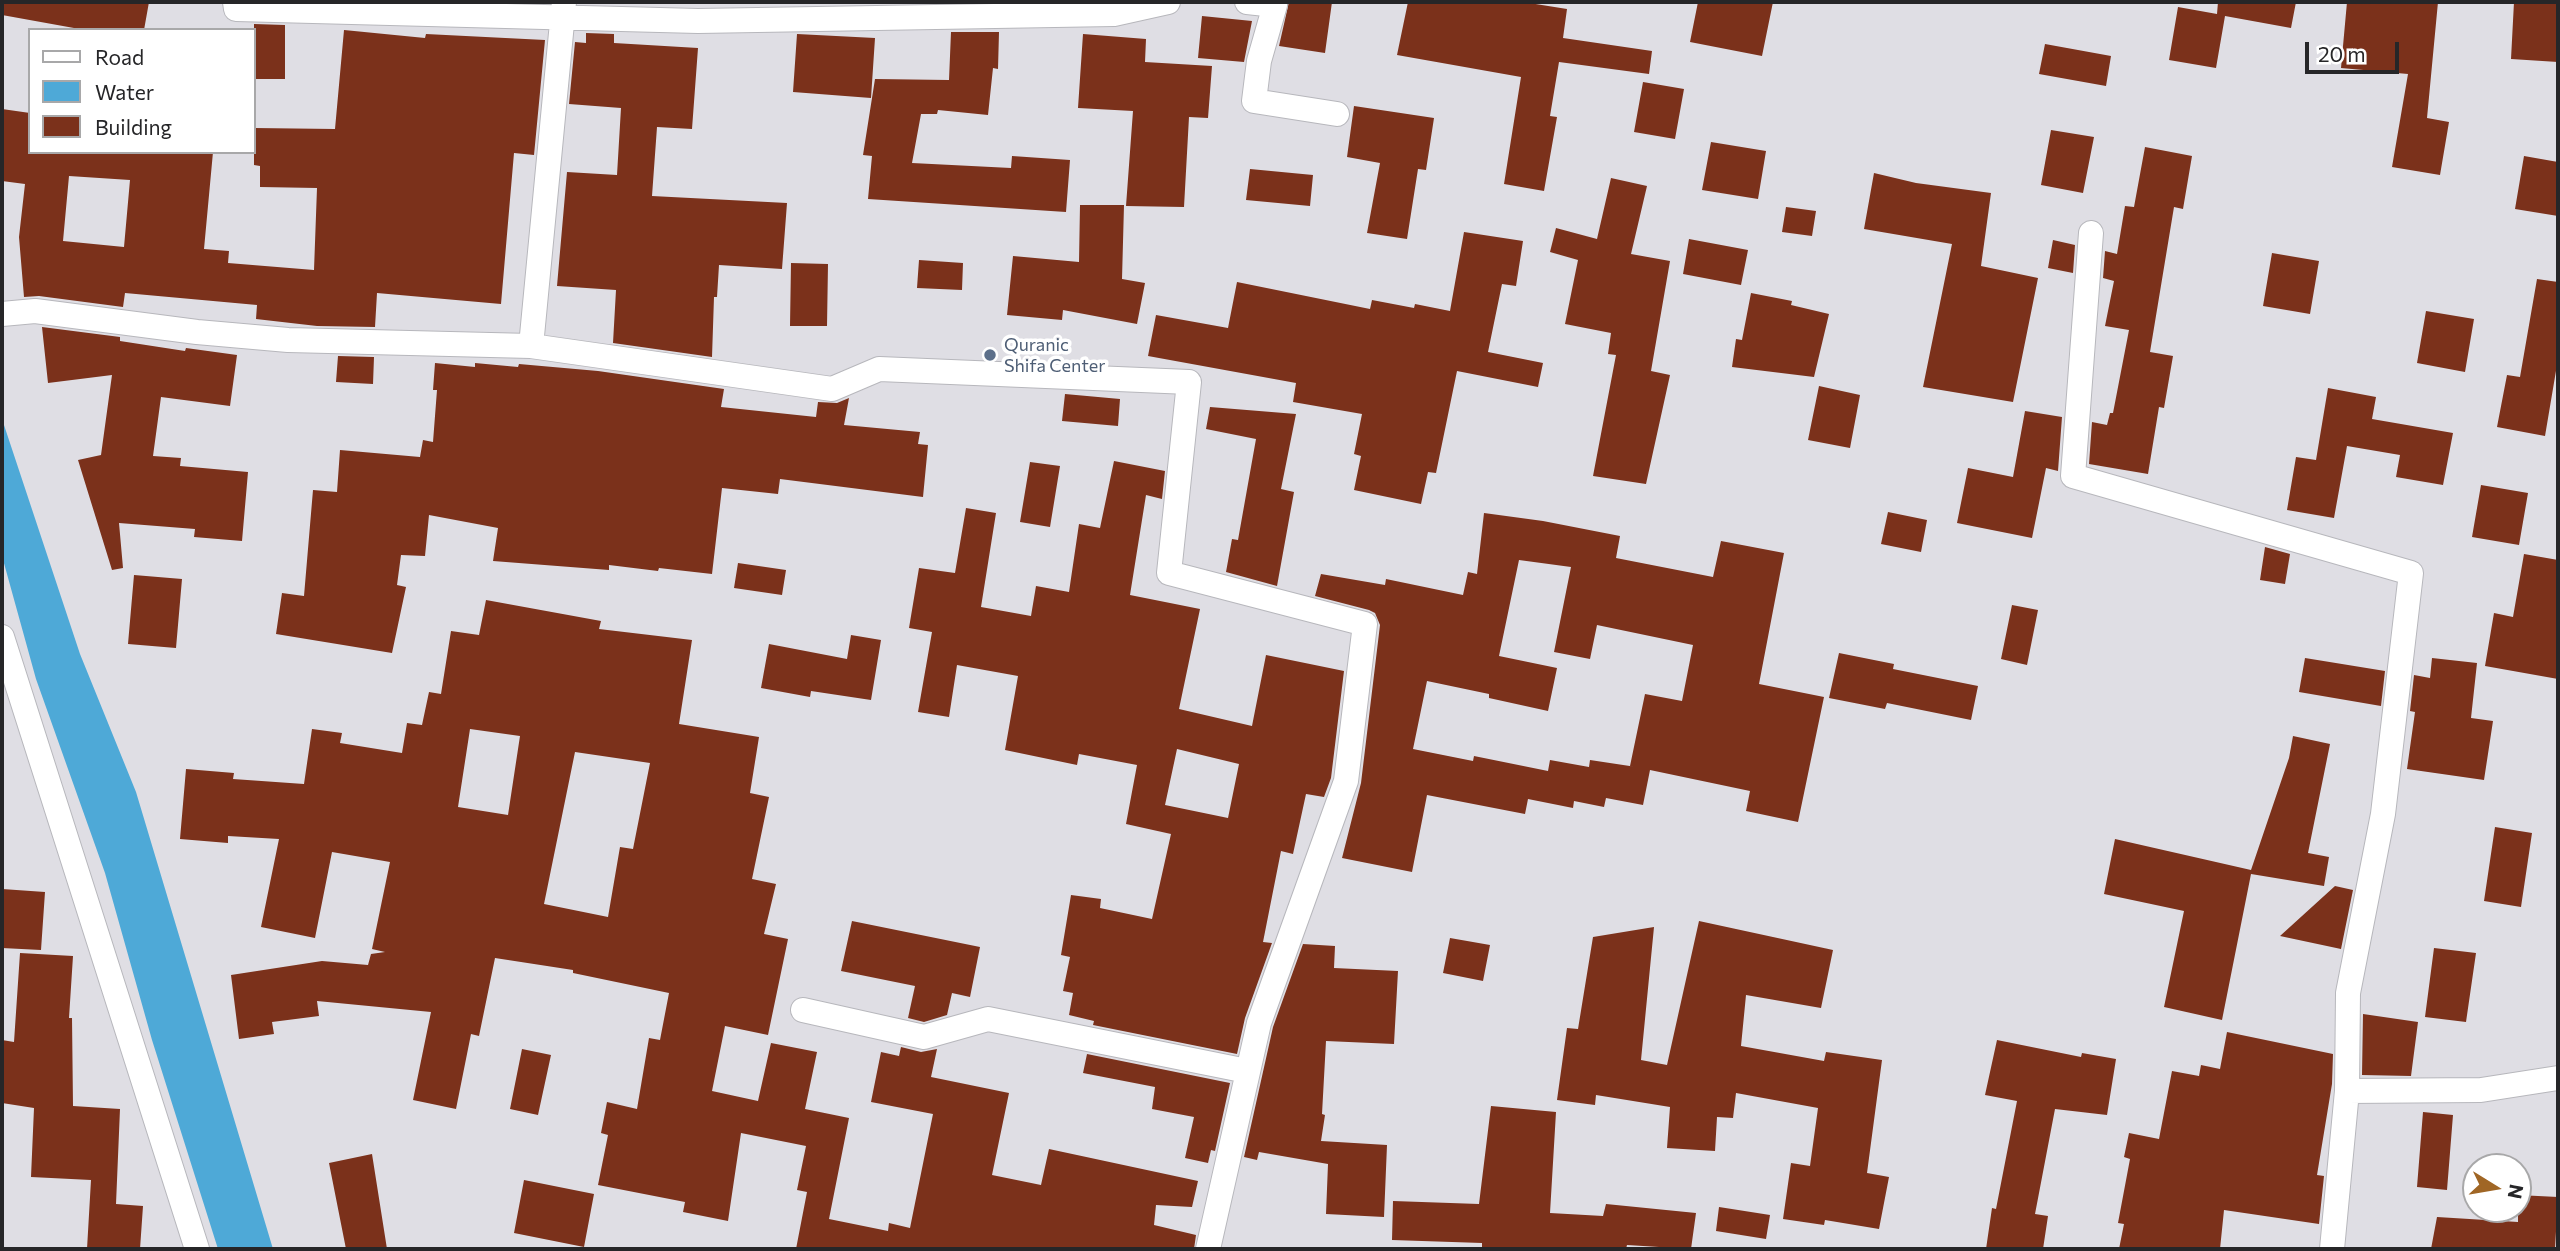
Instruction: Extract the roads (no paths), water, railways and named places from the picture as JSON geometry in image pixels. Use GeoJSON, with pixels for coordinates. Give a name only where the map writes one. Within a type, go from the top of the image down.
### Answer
{"type":"FeatureCollection","features":[{"type":"Feature","properties":{"kind":"street"},"geometry":{"type":"LineString","coordinates":[[235,2],[236,9],[564,8],[698,20],[1100,14],[1168,2]]}},
{"type":"Feature","properties":{"kind":"street"},"geometry":{"type":"LineString","coordinates":[[1247,2],[1275,5],[1259,61],[1254,101],[1337,114]]}},
{"type":"Feature","properties":{"kind":"street"},"geometry":{"type":"LineString","coordinates":[[531,346],[564,8]]}},
{"type":"Feature","properties":{"kind":"street"},"geometry":{"type":"LineString","coordinates":[[2091,233],[2073,476],[2412,573],[2383,814],[2348,993],[2347,1091],[2332,1249]]}},
{"type":"Feature","properties":{"kind":"street"},"geometry":{"type":"LineString","coordinates":[[2,314],[35,311],[197,332],[288,340],[531,346],[832,389],[879,369],[1189,382],[1169,573],[1365,624],[1346,780],[1259,1023],[1208,1249]]}},
{"type":"Feature","properties":{"kind":"street"},"geometry":{"type":"LineString","coordinates":[[2,637],[197,1249]]}},
{"type":"Feature","properties":{"kind":"street"},"geometry":{"type":"LineString","coordinates":[[803,1010],[924,1037],[988,1019],[1248,1071]]}},
{"type":"Feature","properties":{"kind":"street"},"geometry":{"type":"LineString","coordinates":[[2347,1091],[2481,1090],[2558,1078]]}},
{"type":"Feature","properties":{"kind":"water"},"geometry":{"type":"Polygon","coordinates":[[[2,419],[80,654],[136,792],[273,1249],[218,1249],[152,1040],[105,873],[36,679],[2,556],[2,419]]]}},
{"type":"Feature","properties":{"kind":"place","name":"Quranic Shifa Center"},"geometry":{"type":"Point","coordinates":[990,355]}}]}
